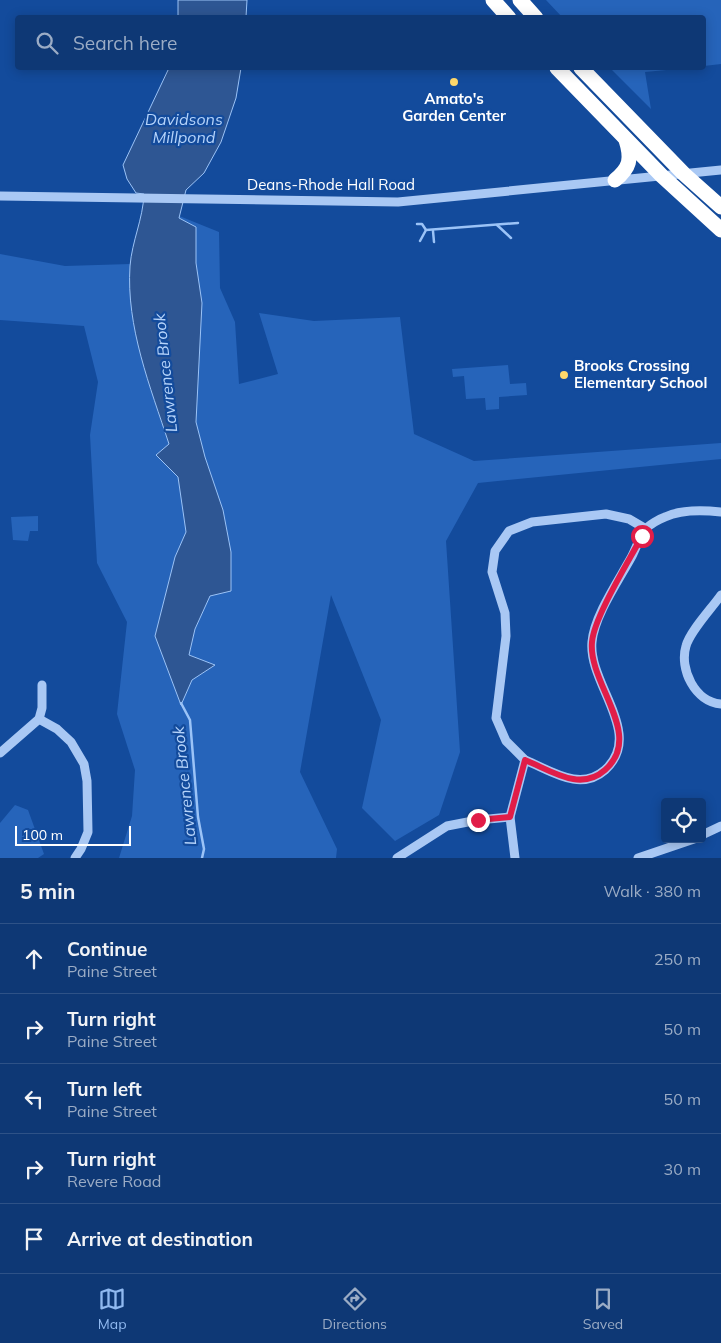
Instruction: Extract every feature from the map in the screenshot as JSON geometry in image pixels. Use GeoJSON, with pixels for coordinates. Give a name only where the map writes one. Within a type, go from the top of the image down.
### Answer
{"type":"FeatureCollection","features":[{"type":"Feature","properties":{"kind":"highway"},"geometry":{"type":"LineString","coordinates":[[493,0],[506,15]]}},
{"type":"Feature","properties":{"kind":"highway"},"geometry":{"type":"LineString","coordinates":[[520,0],[533,15]]}},
{"type":"Feature","properties":{"kind":"highway"},"geometry":{"type":"LineString","coordinates":[[559,70],[662,176],[721,230]]}},
{"type":"Feature","properties":{"kind":"highway"},"geometry":{"type":"LineString","coordinates":[[583,70],[684,174],[721,207]]}},
{"type":"Feature","properties":{"kind":"highway"},"geometry":{"type":"LineString","coordinates":[[615,180],[625,171],[629,164],[630,156],[625,139]]}},
{"type":"Feature","properties":{"kind":"street","name":"Deans-Rhode Hall Road"},"geometry":{"type":"LineString","coordinates":[[0,196],[398,202],[721,170]]}},
{"type":"Feature","properties":{"kind":"street"},"geometry":{"type":"LineString","coordinates":[[646,529],[629,519],[606,514],[532,522],[509,532],[495,551],[492,572],[504,613],[506,636],[496,718],[506,741],[525,760],[580,782],[596,778],[612,764],[621,743],[617,723],[594,666],[592,642],[597,623],[646,529],[665,517],[693,510],[721,512]]}},
{"type":"Feature","properties":{"kind":"street"},"geometry":{"type":"LineString","coordinates":[[721,595],[686,645],[686,669],[696,692],[716,704],[721,704]]}},
{"type":"Feature","properties":{"kind":"street"},"geometry":{"type":"LineString","coordinates":[[0,753],[39,719],[42,708],[42,685]]}},
{"type":"Feature","properties":{"kind":"street"},"geometry":{"type":"LineString","coordinates":[[39,719],[57,729],[71,742],[84,764],[87,781],[88,832],[75,858]]}},
{"type":"Feature","properties":{"kind":"street"},"geometry":{"type":"LineString","coordinates":[[516,858],[510,817],[525,760]]}},
{"type":"Feature","properties":{"kind":"street"},"geometry":{"type":"LineString","coordinates":[[397,858],[447,826],[478,820],[510,817]]}},
{"type":"Feature","properties":{"kind":"street"},"geometry":{"type":"LineString","coordinates":[[706,833],[721,826]]}},
{"type":"Feature","properties":{"kind":"street"},"geometry":{"type":"LineString","coordinates":[[638,858],[682,843]]}},
{"type":"Feature","properties":{"kind":"shaded area"},"geometry":{"type":"Polygon","coordinates":[[[546,0],[721,0],[721,64],[706,66],[706,15],[560,15],[546,0]]]}},
{"type":"Feature","properties":{"kind":"shaded area"},"geometry":{"type":"Polygon","coordinates":[[[612,70],[666,70],[645,72],[651,109],[612,70]]]}},
{"type":"Feature","properties":{"kind":"shaded area"},"geometry":{"type":"Polygon","coordinates":[[[162,209],[219,232],[220,288],[235,322],[239,384],[278,374],[259,313],[314,321],[400,317],[414,434],[474,461],[721,443],[721,459],[478,483],[446,541],[460,752],[439,815],[395,841],[362,808],[381,720],[331,595],[300,772],[337,849],[336,858],[119,858],[132,816],[135,770],[117,714],[127,622],[97,563],[90,435],[98,382],[84,326],[0,320],[0,254],[65,266],[130,264],[143,210],[162,209]]]}},
{"type":"Feature","properties":{"kind":"shaded area"},"geometry":{"type":"Polygon","coordinates":[[[508,365],[510,384],[526,383],[527,395],[499,397],[499,409],[486,410],[485,398],[466,399],[464,376],[453,377],[452,369],[508,365]]]}},
{"type":"Feature","properties":{"kind":"shaded area"},"geometry":{"type":"Polygon","coordinates":[[[38,516],[38,531],[30,531],[28,541],[13,540],[11,517],[38,516]]]}},
{"type":"Feature","properties":{"kind":"shaded area"},"geometry":{"type":"Polygon","coordinates":[[[15,805],[28,810],[44,854],[38,858],[0,858],[0,823],[15,805]]]}},
{"type":"Feature","properties":{"kind":"water"},"geometry":{"type":"Polygon","coordinates":[[[178,0],[247,0],[246,15],[178,15],[178,0]]]}},
{"type":"Feature","properties":{"kind":"water","name":"Davidsons Millpond"},"geometry":{"type":"Polygon","coordinates":[[[168,70],[241,70],[236,98],[221,142],[204,173],[186,190],[179,218],[196,227],[196,263],[202,303],[196,422],[205,457],[223,510],[231,552],[231,591],[210,596],[195,629],[189,655],[215,665],[192,680],[181,705],[155,636],[175,557],[186,532],[178,477],[156,455],[169,444],[141,356],[132,311],[130,289],[131,257],[142,212],[144,194],[136,193],[127,179],[123,165],[168,70]]]}},
{"type":"Feature","properties":{"kind":"waterway"},"geometry":{"type":"LineString","coordinates":[[420,241],[426,230],[518,223]]}},
{"type":"Feature","properties":{"kind":"waterway"},"geometry":{"type":"LineString","coordinates":[[417,224],[422,224],[426,230]]}},
{"type":"Feature","properties":{"kind":"waterway"},"geometry":{"type":"LineString","coordinates":[[497,225],[511,238]]}},
{"type":"Feature","properties":{"kind":"waterway"},"geometry":{"type":"LineString","coordinates":[[433,231],[434,242]]}},
{"type":"Feature","properties":{"kind":"waterway","name":"Lawrence Brook"},"geometry":{"type":"LineString","coordinates":[[181,703],[190,720],[198,817],[204,849],[202,858]]}},
{"type":"Feature","properties":{"kind":"place","name":"Amato's Garden Center"},"geometry":{"type":"Point","coordinates":[454,82]}},
{"type":"Feature","properties":{"kind":"place","name":"Brooks Crossing Elementary School"},"geometry":{"type":"Point","coordinates":[564,375]}},
{"type":"Feature","properties":{"kind":"route"},"geometry":{"type":"LineString","coordinates":[[478,820],[510,817],[525,760],[580,782],[596,778],[612,764],[621,743],[617,723],[594,666],[592,642],[597,623],[642,536]]}}]}
